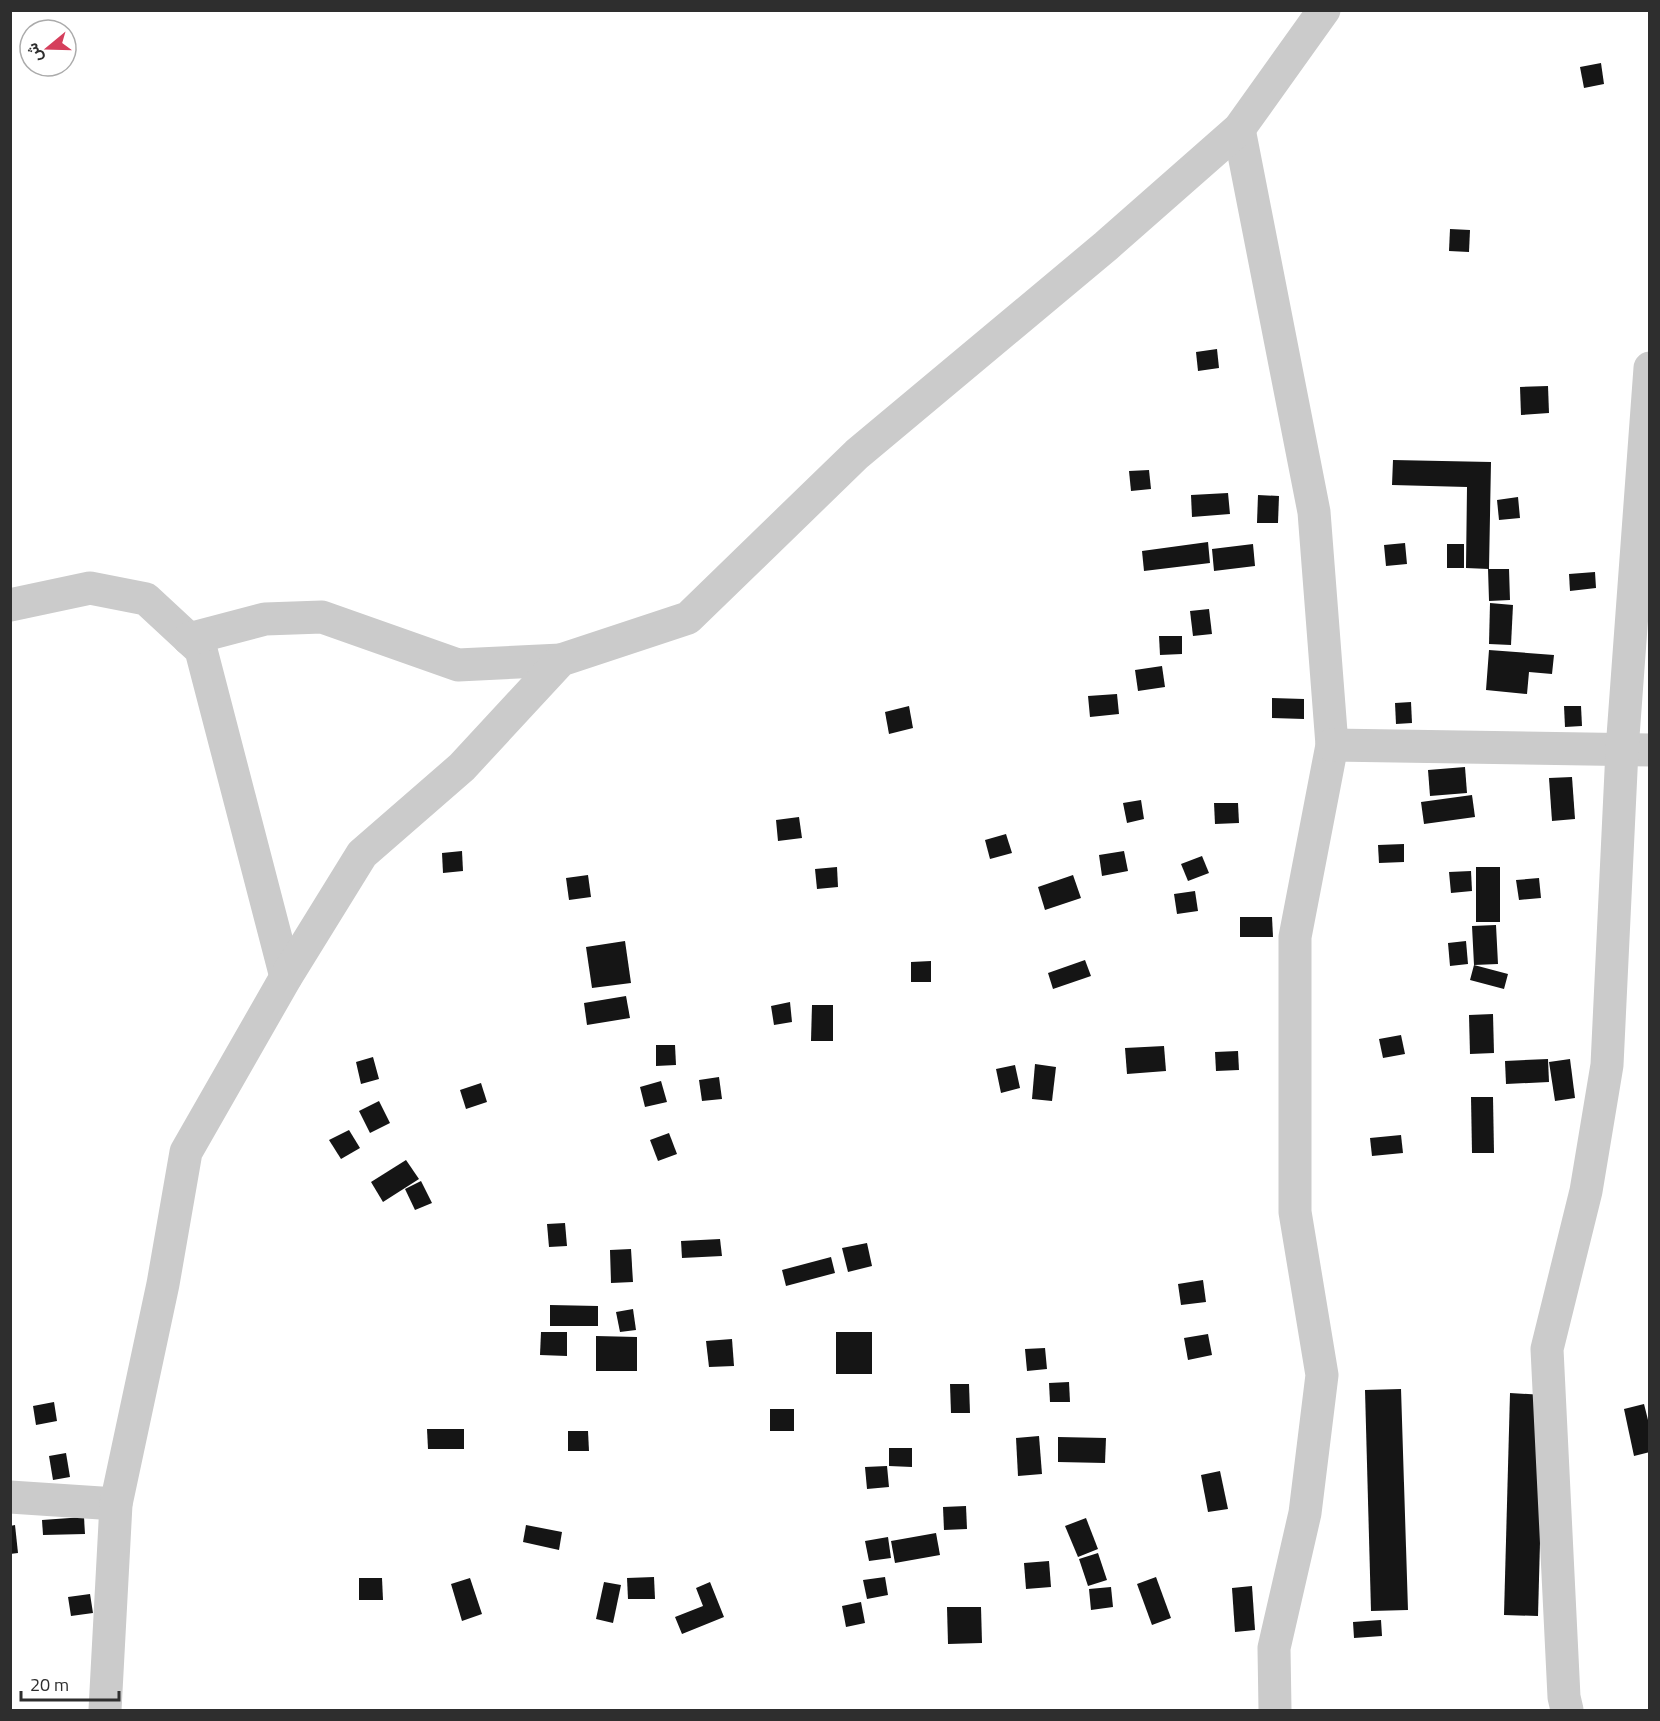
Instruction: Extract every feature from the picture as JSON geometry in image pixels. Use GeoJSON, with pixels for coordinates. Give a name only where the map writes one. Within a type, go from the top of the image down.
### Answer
{"type":"FeatureCollection","features":[{"type":"Feature","properties":{"kind":"street"},"geometry":{"type":"LineString","coordinates":[[189,639],[265,619],[322,617],[458,665],[561,660],[688,618],[857,454],[1106,246],[1239,129],[1324,10]]}},
{"type":"Feature","properties":{"kind":"street"},"geometry":{"type":"LineString","coordinates":[[1239,129],[1314,512],[1332,745],[1295,937],[1295,1212],[1322,1375],[1305,1513],[1274,1648],[1275,1710]]}},
{"type":"Feature","properties":{"kind":"street"},"geometry":{"type":"LineString","coordinates":[[1567,1710],[1564,1697],[1547,1349],[1586,1191],[1607,1065],[1636,750],[1650,368]]}},
{"type":"Feature","properties":{"kind":"street"},"geometry":{"type":"LineString","coordinates":[[10,605],[90,588],[146,598],[201,650],[286,977]]}},
{"type":"Feature","properties":{"kind":"street"},"geometry":{"type":"LineString","coordinates":[[105,1710],[116,1504],[163,1284],[186,1152],[286,977],[362,854],[462,767],[561,660]]}},
{"type":"Feature","properties":{"kind":"street"},"geometry":{"type":"LineString","coordinates":[[1332,745],[1636,750]]}},
{"type":"Feature","properties":{"kind":"street"},"geometry":{"type":"LineString","coordinates":[[10,1497],[116,1504]]}},
{"type":"Feature","properties":{"kind":"building"},"geometry":{"type":"Polygon","coordinates":[[[1601,63],[1604,84],[1584,88],[1580,67],[1601,63]]]}},
{"type":"Feature","properties":{"kind":"building"},"geometry":{"type":"Polygon","coordinates":[[[1450,229],[1470,230],[1469,252],[1449,251],[1450,229]]]}},
{"type":"Feature","properties":{"kind":"building"},"geometry":{"type":"Polygon","coordinates":[[[1217,349],[1219,368],[1198,371],[1196,352],[1217,349]]]}},
{"type":"Feature","properties":{"kind":"building"},"geometry":{"type":"Polygon","coordinates":[[[1548,386],[1549,413],[1521,415],[1520,387],[1548,386]]]}},
{"type":"Feature","properties":{"kind":"building"},"geometry":{"type":"Polygon","coordinates":[[[1393,460],[1491,462],[1489,569],[1466,568],[1467,487],[1392,485],[1393,460]]]}},
{"type":"Feature","properties":{"kind":"building"},"geometry":{"type":"Polygon","coordinates":[[[1149,470],[1151,489],[1131,491],[1129,471],[1149,470]]]}},
{"type":"Feature","properties":{"kind":"building"},"geometry":{"type":"Polygon","coordinates":[[[1228,493],[1230,514],[1192,517],[1191,495],[1228,493]]]}},
{"type":"Feature","properties":{"kind":"building"},"geometry":{"type":"Polygon","coordinates":[[[1258,495],[1279,496],[1278,523],[1257,523],[1258,495]]]}},
{"type":"Feature","properties":{"kind":"building"},"geometry":{"type":"Polygon","coordinates":[[[1518,497],[1520,518],[1499,520],[1497,500],[1518,497]]]}},
{"type":"Feature","properties":{"kind":"building"},"geometry":{"type":"Polygon","coordinates":[[[1208,542],[1210,563],[1144,571],[1142,551],[1208,542]]]}},
{"type":"Feature","properties":{"kind":"building"},"geometry":{"type":"Polygon","coordinates":[[[1405,543],[1407,564],[1386,566],[1384,545],[1405,543]]]}},
{"type":"Feature","properties":{"kind":"building"},"geometry":{"type":"Polygon","coordinates":[[[1253,544],[1255,566],[1214,571],[1212,549],[1253,544]]]}},
{"type":"Feature","properties":{"kind":"building"},"geometry":{"type":"Polygon","coordinates":[[[1447,544],[1464,544],[1464,568],[1447,568],[1447,544]]]}},
{"type":"Feature","properties":{"kind":"building"},"geometry":{"type":"Polygon","coordinates":[[[1488,569],[1509,569],[1510,600],[1489,601],[1488,569]]]}},
{"type":"Feature","properties":{"kind":"building"},"geometry":{"type":"Polygon","coordinates":[[[1595,572],[1596,588],[1570,591],[1569,574],[1595,572]]]}},
{"type":"Feature","properties":{"kind":"building"},"geometry":{"type":"Polygon","coordinates":[[[1490,603],[1513,605],[1511,645],[1489,644],[1490,603]]]}},
{"type":"Feature","properties":{"kind":"building"},"geometry":{"type":"Polygon","coordinates":[[[1209,609],[1212,634],[1193,636],[1190,611],[1209,609]]]}},
{"type":"Feature","properties":{"kind":"building"},"geometry":{"type":"Polygon","coordinates":[[[1159,636],[1182,636],[1182,654],[1160,655],[1159,636]]]}},
{"type":"Feature","properties":{"kind":"building"},"geometry":{"type":"Polygon","coordinates":[[[1489,650],[1554,655],[1552,674],[1529,672],[1527,694],[1486,690],[1489,650]]]}},
{"type":"Feature","properties":{"kind":"building"},"geometry":{"type":"Polygon","coordinates":[[[1162,666],[1165,687],[1138,691],[1135,670],[1162,666]]]}},
{"type":"Feature","properties":{"kind":"building"},"geometry":{"type":"Polygon","coordinates":[[[1117,694],[1119,714],[1090,717],[1088,696],[1117,694]]]}},
{"type":"Feature","properties":{"kind":"building"},"geometry":{"type":"Polygon","coordinates":[[[1272,698],[1304,699],[1304,719],[1272,718],[1272,698]]]}},
{"type":"Feature","properties":{"kind":"building"},"geometry":{"type":"Polygon","coordinates":[[[1411,702],[1412,723],[1396,724],[1395,703],[1411,702]]]}},
{"type":"Feature","properties":{"kind":"building"},"geometry":{"type":"Polygon","coordinates":[[[909,706],[913,728],[889,734],[885,712],[909,706]]]}},
{"type":"Feature","properties":{"kind":"building"},"geometry":{"type":"Polygon","coordinates":[[[1564,706],[1581,706],[1582,726],[1565,727],[1564,706]]]}},
{"type":"Feature","properties":{"kind":"building"},"geometry":{"type":"Polygon","coordinates":[[[1465,767],[1467,793],[1430,796],[1428,770],[1465,767]]]}},
{"type":"Feature","properties":{"kind":"building"},"geometry":{"type":"Polygon","coordinates":[[[1572,777],[1575,819],[1552,821],[1549,778],[1572,777]]]}},
{"type":"Feature","properties":{"kind":"building"},"geometry":{"type":"Polygon","coordinates":[[[1472,795],[1475,817],[1424,824],[1421,802],[1472,795]]]}},
{"type":"Feature","properties":{"kind":"building"},"geometry":{"type":"Polygon","coordinates":[[[1141,800],[1144,819],[1127,823],[1123,803],[1141,800]]]}},
{"type":"Feature","properties":{"kind":"building"},"geometry":{"type":"Polygon","coordinates":[[[1214,803],[1238,803],[1239,823],[1215,824],[1214,803]]]}},
{"type":"Feature","properties":{"kind":"building"},"geometry":{"type":"Polygon","coordinates":[[[799,817],[802,838],[778,841],[776,820],[799,817]]]}},
{"type":"Feature","properties":{"kind":"building"},"geometry":{"type":"Polygon","coordinates":[[[1006,834],[1012,853],[990,859],[985,840],[1006,834]]]}},
{"type":"Feature","properties":{"kind":"building"},"geometry":{"type":"Polygon","coordinates":[[[1404,844],[1404,862],[1379,863],[1378,845],[1404,844]]]}},
{"type":"Feature","properties":{"kind":"building"},"geometry":{"type":"Polygon","coordinates":[[[462,851],[463,871],[443,873],[442,853],[462,851]]]}},
{"type":"Feature","properties":{"kind":"building"},"geometry":{"type":"Polygon","coordinates":[[[1124,851],[1128,871],[1102,876],[1099,855],[1124,851]]]}},
{"type":"Feature","properties":{"kind":"building"},"geometry":{"type":"Polygon","coordinates":[[[1202,856],[1209,873],[1188,881],[1181,864],[1202,856]]]}},
{"type":"Feature","properties":{"kind":"building"},"geometry":{"type":"Polygon","coordinates":[[[837,867],[838,887],[817,889],[815,869],[837,867]]]}},
{"type":"Feature","properties":{"kind":"building"},"geometry":{"type":"Polygon","coordinates":[[[1476,867],[1500,867],[1500,922],[1476,922],[1476,867]]]}},
{"type":"Feature","properties":{"kind":"building"},"geometry":{"type":"Polygon","coordinates":[[[1471,871],[1472,891],[1451,893],[1449,872],[1471,871]]]}},
{"type":"Feature","properties":{"kind":"building"},"geometry":{"type":"Polygon","coordinates":[[[588,875],[591,897],[569,900],[566,878],[588,875]]]}},
{"type":"Feature","properties":{"kind":"building"},"geometry":{"type":"Polygon","coordinates":[[[1073,875],[1081,898],[1045,910],[1038,887],[1073,875]]]}},
{"type":"Feature","properties":{"kind":"building"},"geometry":{"type":"Polygon","coordinates":[[[1539,878],[1541,898],[1519,900],[1516,880],[1539,878]]]}},
{"type":"Feature","properties":{"kind":"building"},"geometry":{"type":"Polygon","coordinates":[[[1195,891],[1198,911],[1177,914],[1174,894],[1195,891]]]}},
{"type":"Feature","properties":{"kind":"building"},"geometry":{"type":"Polygon","coordinates":[[[1240,917],[1272,917],[1273,937],[1240,937],[1240,917]]]}},
{"type":"Feature","properties":{"kind":"building"},"geometry":{"type":"Polygon","coordinates":[[[1496,925],[1498,964],[1474,965],[1472,926],[1496,925]]]}},
{"type":"Feature","properties":{"kind":"building"},"geometry":{"type":"Polygon","coordinates":[[[625,941],[631,983],[592,988],[586,947],[625,941]]]}},
{"type":"Feature","properties":{"kind":"building"},"geometry":{"type":"Polygon","coordinates":[[[1466,941],[1468,964],[1450,966],[1448,943],[1466,941]]]}},
{"type":"Feature","properties":{"kind":"building"},"geometry":{"type":"Polygon","coordinates":[[[1085,960],[1091,976],[1053,989],[1048,973],[1085,960]]]}},
{"type":"Feature","properties":{"kind":"building"},"geometry":{"type":"Polygon","coordinates":[[[931,961],[931,982],[911,982],[911,962],[931,961]]]}},
{"type":"Feature","properties":{"kind":"building"},"geometry":{"type":"Polygon","coordinates":[[[1474,965],[1508,974],[1504,989],[1470,980],[1474,965]]]}},
{"type":"Feature","properties":{"kind":"building"},"geometry":{"type":"Polygon","coordinates":[[[626,996],[630,1018],[587,1025],[584,1003],[626,996]]]}},
{"type":"Feature","properties":{"kind":"building"},"geometry":{"type":"Polygon","coordinates":[[[790,1002],[792,1022],[774,1025],[771,1006],[790,1002]]]}},
{"type":"Feature","properties":{"kind":"building"},"geometry":{"type":"Polygon","coordinates":[[[812,1005],[833,1005],[833,1041],[811,1041],[812,1005]]]}},
{"type":"Feature","properties":{"kind":"building"},"geometry":{"type":"Polygon","coordinates":[[[1493,1014],[1494,1053],[1470,1054],[1469,1015],[1493,1014]]]}},
{"type":"Feature","properties":{"kind":"building"},"geometry":{"type":"Polygon","coordinates":[[[1401,1035],[1405,1054],[1383,1058],[1379,1039],[1401,1035]]]}},
{"type":"Feature","properties":{"kind":"building"},"geometry":{"type":"Polygon","coordinates":[[[656,1045],[675,1045],[676,1065],[656,1066],[656,1045]]]}},
{"type":"Feature","properties":{"kind":"building"},"geometry":{"type":"Polygon","coordinates":[[[1164,1046],[1166,1071],[1127,1074],[1125,1048],[1164,1046]]]}},
{"type":"Feature","properties":{"kind":"building"},"geometry":{"type":"Polygon","coordinates":[[[1238,1051],[1239,1070],[1216,1071],[1215,1052],[1238,1051]]]}},
{"type":"Feature","properties":{"kind":"building"},"geometry":{"type":"Polygon","coordinates":[[[373,1057],[379,1079],[361,1084],[356,1062],[373,1057]]]}},
{"type":"Feature","properties":{"kind":"building"},"geometry":{"type":"Polygon","coordinates":[[[1548,1059],[1549,1082],[1506,1084],[1505,1061],[1548,1059]]]}},
{"type":"Feature","properties":{"kind":"building"},"geometry":{"type":"Polygon","coordinates":[[[1570,1059],[1575,1098],[1555,1101],[1549,1062],[1570,1059]]]}},
{"type":"Feature","properties":{"kind":"building"},"geometry":{"type":"Polygon","coordinates":[[[1035,1064],[1056,1067],[1052,1101],[1032,1099],[1035,1064]]]}},
{"type":"Feature","properties":{"kind":"building"},"geometry":{"type":"Polygon","coordinates":[[[1015,1065],[1020,1088],[1001,1093],[996,1069],[1015,1065]]]}},
{"type":"Feature","properties":{"kind":"building"},"geometry":{"type":"Polygon","coordinates":[[[719,1077],[722,1099],[702,1101],[699,1080],[719,1077]]]}},
{"type":"Feature","properties":{"kind":"building"},"geometry":{"type":"Polygon","coordinates":[[[661,1081],[667,1102],[645,1107],[640,1087],[661,1081]]]}},
{"type":"Feature","properties":{"kind":"building"},"geometry":{"type":"Polygon","coordinates":[[[481,1083],[487,1102],[466,1109],[460,1090],[481,1083]]]}},
{"type":"Feature","properties":{"kind":"building"},"geometry":{"type":"Polygon","coordinates":[[[1471,1097],[1493,1097],[1494,1153],[1472,1153],[1471,1097]]]}},
{"type":"Feature","properties":{"kind":"building"},"geometry":{"type":"Polygon","coordinates":[[[379,1101],[390,1123],[370,1133],[359,1111],[379,1101]]]}},
{"type":"Feature","properties":{"kind":"building"},"geometry":{"type":"Polygon","coordinates":[[[349,1130],[360,1148],[341,1159],[329,1140],[349,1130]]]}},
{"type":"Feature","properties":{"kind":"building"},"geometry":{"type":"Polygon","coordinates":[[[669,1133],[677,1154],[658,1161],[650,1140],[669,1133]]]}},
{"type":"Feature","properties":{"kind":"building"},"geometry":{"type":"Polygon","coordinates":[[[1401,1135],[1403,1153],[1372,1156],[1370,1138],[1401,1135]]]}},
{"type":"Feature","properties":{"kind":"building"},"geometry":{"type":"Polygon","coordinates":[[[406,1160],[419,1179],[383,1202],[371,1182],[406,1160]]]}},
{"type":"Feature","properties":{"kind":"building"},"geometry":{"type":"Polygon","coordinates":[[[421,1181],[432,1203],[415,1210],[405,1189],[421,1181]]]}},
{"type":"Feature","properties":{"kind":"building"},"geometry":{"type":"Polygon","coordinates":[[[565,1223],[567,1246],[549,1247],[547,1224],[565,1223]]]}},
{"type":"Feature","properties":{"kind":"building"},"geometry":{"type":"Polygon","coordinates":[[[720,1239],[722,1256],[682,1258],[681,1241],[720,1239]]]}},
{"type":"Feature","properties":{"kind":"building"},"geometry":{"type":"Polygon","coordinates":[[[867,1243],[872,1266],[848,1272],[842,1248],[867,1243]]]}},
{"type":"Feature","properties":{"kind":"building"},"geometry":{"type":"Polygon","coordinates":[[[631,1249],[633,1282],[611,1283],[610,1250],[631,1249]]]}},
{"type":"Feature","properties":{"kind":"building"},"geometry":{"type":"Polygon","coordinates":[[[831,1257],[835,1273],[786,1286],[782,1270],[831,1257]]]}},
{"type":"Feature","properties":{"kind":"building"},"geometry":{"type":"Polygon","coordinates":[[[1203,1280],[1206,1302],[1181,1305],[1178,1284],[1203,1280]]]}},
{"type":"Feature","properties":{"kind":"building"},"geometry":{"type":"Polygon","coordinates":[[[550,1305],[598,1306],[598,1326],[550,1326],[550,1305]]]}},
{"type":"Feature","properties":{"kind":"building"},"geometry":{"type":"Polygon","coordinates":[[[633,1309],[636,1330],[620,1332],[616,1312],[633,1309]]]}},
{"type":"Feature","properties":{"kind":"building"},"geometry":{"type":"Polygon","coordinates":[[[541,1332],[567,1332],[567,1356],[540,1355],[541,1332]]]}},
{"type":"Feature","properties":{"kind":"building"},"geometry":{"type":"Polygon","coordinates":[[[836,1332],[872,1332],[872,1374],[836,1374],[836,1332]]]}},
{"type":"Feature","properties":{"kind":"building"},"geometry":{"type":"Polygon","coordinates":[[[1208,1334],[1212,1355],[1188,1360],[1184,1338],[1208,1334]]]}},
{"type":"Feature","properties":{"kind":"building"},"geometry":{"type":"Polygon","coordinates":[[[596,1336],[637,1337],[637,1371],[596,1371],[596,1336]]]}},
{"type":"Feature","properties":{"kind":"building"},"geometry":{"type":"Polygon","coordinates":[[[732,1339],[734,1366],[709,1367],[706,1341],[732,1339]]]}},
{"type":"Feature","properties":{"kind":"building"},"geometry":{"type":"Polygon","coordinates":[[[1045,1348],[1047,1369],[1027,1371],[1025,1349],[1045,1348]]]}},
{"type":"Feature","properties":{"kind":"building"},"geometry":{"type":"Polygon","coordinates":[[[1069,1382],[1070,1402],[1050,1402],[1049,1383],[1069,1382]]]}},
{"type":"Feature","properties":{"kind":"building"},"geometry":{"type":"Polygon","coordinates":[[[950,1384],[969,1384],[970,1413],[951,1413],[950,1384]]]}},
{"type":"Feature","properties":{"kind":"building"},"geometry":{"type":"Polygon","coordinates":[[[1401,1389],[1408,1610],[1371,1611],[1365,1390],[1401,1389]]]}},
{"type":"Feature","properties":{"kind":"building"},"geometry":{"type":"Polygon","coordinates":[[[1510,1393],[1544,1395],[1538,1616],[1504,1615],[1510,1393]]]}},
{"type":"Feature","properties":{"kind":"building"},"geometry":{"type":"Polygon","coordinates":[[[54,1402],[57,1421],[36,1425],[33,1406],[54,1402]]]}},
{"type":"Feature","properties":{"kind":"building"},"geometry":{"type":"Polygon","coordinates":[[[1644,1404],[1650,1428],[1650,1452],[1634,1456],[1624,1409],[1644,1404]]]}},
{"type":"Feature","properties":{"kind":"building"},"geometry":{"type":"Polygon","coordinates":[[[770,1409],[794,1409],[794,1431],[770,1431],[770,1409]]]}},
{"type":"Feature","properties":{"kind":"building"},"geometry":{"type":"Polygon","coordinates":[[[427,1429],[464,1429],[464,1449],[428,1449],[427,1429]]]}},
{"type":"Feature","properties":{"kind":"building"},"geometry":{"type":"Polygon","coordinates":[[[568,1431],[588,1431],[589,1451],[568,1451],[568,1431]]]}},
{"type":"Feature","properties":{"kind":"building"},"geometry":{"type":"Polygon","coordinates":[[[1039,1436],[1042,1474],[1018,1476],[1016,1438],[1039,1436]]]}},
{"type":"Feature","properties":{"kind":"building"},"geometry":{"type":"Polygon","coordinates":[[[1058,1437],[1106,1438],[1105,1463],[1058,1462],[1058,1437]]]}},
{"type":"Feature","properties":{"kind":"building"},"geometry":{"type":"Polygon","coordinates":[[[889,1448],[912,1448],[912,1467],[889,1466],[889,1448]]]}},
{"type":"Feature","properties":{"kind":"building"},"geometry":{"type":"Polygon","coordinates":[[[66,1453],[70,1477],[53,1480],[49,1456],[66,1453]]]}},
{"type":"Feature","properties":{"kind":"building"},"geometry":{"type":"Polygon","coordinates":[[[887,1466],[889,1487],[867,1489],[865,1467],[887,1466]]]}},
{"type":"Feature","properties":{"kind":"building"},"geometry":{"type":"Polygon","coordinates":[[[1220,1471],[1228,1509],[1208,1512],[1201,1475],[1220,1471]]]}},
{"type":"Feature","properties":{"kind":"building"},"geometry":{"type":"Polygon","coordinates":[[[966,1506],[967,1529],[944,1530],[943,1507],[966,1506]]]}},
{"type":"Feature","properties":{"kind":"building"},"geometry":{"type":"Polygon","coordinates":[[[84,1517],[85,1534],[43,1535],[42,1520],[84,1517]]]}},
{"type":"Feature","properties":{"kind":"building"},"geometry":{"type":"Polygon","coordinates":[[[1086,1518],[1098,1549],[1078,1557],[1065,1526],[1086,1518]]]}},
{"type":"Feature","properties":{"kind":"building"},"geometry":{"type":"Polygon","coordinates":[[[15,1525],[18,1553],[10,1554],[10,1526],[15,1525]]]}},
{"type":"Feature","properties":{"kind":"building"},"geometry":{"type":"Polygon","coordinates":[[[526,1525],[562,1532],[559,1550],[523,1542],[526,1525]]]}},
{"type":"Feature","properties":{"kind":"building"},"geometry":{"type":"Polygon","coordinates":[[[936,1533],[940,1555],[895,1563],[891,1541],[936,1533]]]}},
{"type":"Feature","properties":{"kind":"building"},"geometry":{"type":"Polygon","coordinates":[[[888,1537],[891,1558],[869,1561],[865,1541],[888,1537]]]}},
{"type":"Feature","properties":{"kind":"building"},"geometry":{"type":"Polygon","coordinates":[[[1098,1553],[1107,1580],[1088,1586],[1079,1559],[1098,1553]]]}},
{"type":"Feature","properties":{"kind":"building"},"geometry":{"type":"Polygon","coordinates":[[[1049,1561],[1051,1587],[1026,1589],[1024,1563],[1049,1561]]]}},
{"type":"Feature","properties":{"kind":"building"},"geometry":{"type":"Polygon","coordinates":[[[654,1577],[655,1599],[628,1599],[627,1578],[654,1577]]]}},
{"type":"Feature","properties":{"kind":"building"},"geometry":{"type":"Polygon","coordinates":[[[885,1577],[888,1595],[867,1599],[863,1580],[885,1577]]]}},
{"type":"Feature","properties":{"kind":"building"},"geometry":{"type":"Polygon","coordinates":[[[1156,1577],[1171,1618],[1152,1625],[1137,1584],[1156,1577]]]}},
{"type":"Feature","properties":{"kind":"building"},"geometry":{"type":"Polygon","coordinates":[[[359,1578],[382,1578],[383,1600],[359,1600],[359,1578]]]}},
{"type":"Feature","properties":{"kind":"building"},"geometry":{"type":"Polygon","coordinates":[[[470,1578],[482,1614],[462,1621],[451,1584],[470,1578]]]}},
{"type":"Feature","properties":{"kind":"building"},"geometry":{"type":"Polygon","coordinates":[[[604,1582],[621,1585],[613,1623],[596,1619],[604,1582]]]}},
{"type":"Feature","properties":{"kind":"building"},"geometry":{"type":"Polygon","coordinates":[[[710,1582],[724,1617],[682,1634],[675,1617],[703,1606],[696,1588],[710,1582]]]}},
{"type":"Feature","properties":{"kind":"building"},"geometry":{"type":"Polygon","coordinates":[[[1252,1586],[1255,1630],[1235,1632],[1232,1588],[1252,1586]]]}},
{"type":"Feature","properties":{"kind":"building"},"geometry":{"type":"Polygon","coordinates":[[[1111,1587],[1113,1607],[1091,1610],[1089,1589],[1111,1587]]]}},
{"type":"Feature","properties":{"kind":"building"},"geometry":{"type":"Polygon","coordinates":[[[90,1594],[93,1613],[71,1616],[68,1597],[90,1594]]]}},
{"type":"Feature","properties":{"kind":"building"},"geometry":{"type":"Polygon","coordinates":[[[861,1602],[865,1623],[846,1627],[842,1606],[861,1602]]]}},
{"type":"Feature","properties":{"kind":"building"},"geometry":{"type":"Polygon","coordinates":[[[947,1607],[981,1607],[982,1643],[948,1644],[947,1607]]]}},
{"type":"Feature","properties":{"kind":"building"},"geometry":{"type":"Polygon","coordinates":[[[1381,1620],[1382,1636],[1354,1638],[1353,1622],[1381,1620]]]}}]}
